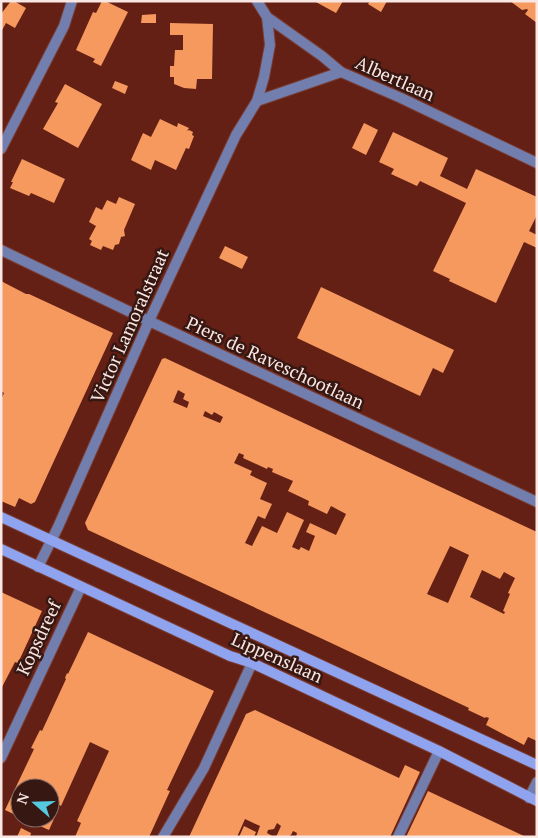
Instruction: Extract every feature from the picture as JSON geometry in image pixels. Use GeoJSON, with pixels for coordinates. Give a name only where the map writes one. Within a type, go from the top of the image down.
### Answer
{"type":"FeatureCollection","features":[{"type":"Feature","properties":{"kind":"main road","name":"Lippenslaan"},"geometry":{"type":"LineString","coordinates":[[1,517],[537,765]]}},
{"type":"Feature","properties":{"kind":"main road","name":"Lippenslaan"},"geometry":{"type":"LineString","coordinates":[[1,549],[230,656],[252,663],[439,751],[533,800]]}},
{"type":"Feature","properties":{"kind":"street"},"geometry":{"type":"LineString","coordinates":[[1,149],[64,26],[72,1]]}},
{"type":"Feature","properties":{"kind":"street","name":"Albertlaan"},"geometry":{"type":"LineString","coordinates":[[257,1],[267,17],[322,56],[341,72],[401,98],[537,163]]}},
{"type":"Feature","properties":{"kind":"street","name":"Victor Lamoralstraat"},"geometry":{"type":"LineString","coordinates":[[38,567],[149,321],[236,135],[257,101],[270,45],[267,17]]}},
{"type":"Feature","properties":{"kind":"street"},"geometry":{"type":"LineString","coordinates":[[257,101],[341,72]]}},
{"type":"Feature","properties":{"kind":"street","name":"Piers de Raveschootlaan"},"geometry":{"type":"LineString","coordinates":[[1,250],[537,502]]}},
{"type":"Feature","properties":{"kind":"street","name":"Kopsdreef"},"geometry":{"type":"LineString","coordinates":[[1,758],[81,587]]}},
{"type":"Feature","properties":{"kind":"street"},"geometry":{"type":"LineString","coordinates":[[163,837],[204,768],[252,663]]}},
{"type":"Feature","properties":{"kind":"street"},"geometry":{"type":"LineString","coordinates":[[398,837],[439,751]]}},
{"type":"Feature","properties":{"kind":"street"},"geometry":{"type":"LineString","coordinates":[[533,800],[537,782]]}},
{"type":"Feature","properties":{"kind":"building"},"geometry":{"type":"Polygon","coordinates":[[[11,1],[26,8],[15,28],[6,23],[1,32],[1,14],[11,1]]]}},
{"type":"Feature","properties":{"kind":"building"},"geometry":{"type":"Polygon","coordinates":[[[102,1],[128,12],[101,66],[93,62],[95,59],[76,50],[93,12],[96,13],[102,1]]]}},
{"type":"Feature","properties":{"kind":"building"},"geometry":{"type":"Polygon","coordinates":[[[314,1],[343,1],[336,13],[314,1]]]}},
{"type":"Feature","properties":{"kind":"building"},"geometry":{"type":"Polygon","coordinates":[[[370,1],[387,1],[381,12],[368,4],[370,1]]]}},
{"type":"Feature","properties":{"kind":"building"},"geometry":{"type":"Polygon","coordinates":[[[510,1],[537,1],[537,23],[525,14],[527,9],[522,10],[510,1]]]}},
{"type":"Feature","properties":{"kind":"building"},"geometry":{"type":"Polygon","coordinates":[[[156,14],[156,23],[141,23],[142,15],[156,14]]]}},
{"type":"Feature","properties":{"kind":"building"},"geometry":{"type":"Polygon","coordinates":[[[170,23],[213,24],[212,79],[197,79],[196,89],[184,88],[174,84],[174,77],[170,77],[170,66],[174,66],[175,50],[183,50],[183,35],[170,35],[170,23]]]}},
{"type":"Feature","properties":{"kind":"building"},"geometry":{"type":"Polygon","coordinates":[[[115,81],[128,86],[125,94],[112,88],[115,81]]]}},
{"type":"Feature","properties":{"kind":"building"},"geometry":{"type":"Polygon","coordinates":[[[65,84],[102,104],[78,148],[43,129],[58,103],[55,102],[65,84]]]}},
{"type":"Feature","properties":{"kind":"building"},"geometry":{"type":"Polygon","coordinates":[[[160,119],[177,127],[178,123],[189,128],[187,131],[193,132],[192,135],[194,136],[189,149],[186,148],[176,170],[155,160],[151,170],[131,160],[143,133],[151,137],[160,119]]]}},
{"type":"Feature","properties":{"kind":"building"},"geometry":{"type":"Polygon","coordinates":[[[364,123],[378,130],[366,155],[352,148],[364,123]]]}},
{"type":"Feature","properties":{"kind":"building"},"geometry":{"type":"Polygon","coordinates":[[[393,132],[448,158],[440,176],[467,189],[476,169],[537,197],[537,215],[529,231],[537,235],[537,248],[524,242],[496,303],[449,281],[450,279],[433,271],[466,203],[420,181],[417,186],[391,174],[394,169],[379,162],[393,132]]]}},
{"type":"Feature","properties":{"kind":"building"},"geometry":{"type":"Polygon","coordinates":[[[22,159],[65,179],[54,203],[31,193],[29,196],[10,188],[22,159]]]}},
{"type":"Feature","properties":{"kind":"building"},"geometry":{"type":"Polygon","coordinates":[[[119,197],[135,204],[124,230],[125,236],[121,237],[119,244],[115,245],[113,250],[103,246],[101,250],[90,245],[92,241],[89,239],[96,226],[89,222],[96,207],[102,210],[107,200],[116,204],[119,197]]]}},
{"type":"Feature","properties":{"kind":"building"},"geometry":{"type":"Polygon","coordinates":[[[225,246],[248,257],[242,269],[219,258],[225,246]]]}},
{"type":"Feature","properties":{"kind":"building"},"geometry":{"type":"Polygon","coordinates":[[[1,281],[113,333],[35,502],[31,504],[19,498],[15,507],[1,501],[1,400],[4,393],[1,391],[1,281]]]}},
{"type":"Feature","properties":{"kind":"building"},"geometry":{"type":"Polygon","coordinates":[[[321,287],[454,350],[443,373],[433,368],[420,396],[297,338],[321,287]]]}},
{"type":"Feature","properties":{"kind":"building"},"geometry":{"type":"Polygon","coordinates":[[[165,358],[537,532],[537,741],[528,737],[524,745],[486,725],[489,718],[468,710],[469,708],[88,530],[85,523],[162,359],[165,358]],[[178,390],[173,402],[187,408],[189,402],[183,399],[185,394],[178,390]],[[205,411],[203,416],[220,423],[223,417],[214,412],[212,415],[205,411]],[[239,453],[234,463],[252,471],[250,475],[267,483],[260,499],[272,504],[265,519],[258,516],[245,543],[252,546],[262,526],[277,533],[287,512],[304,520],[292,547],[299,550],[301,547],[309,551],[315,536],[306,532],[310,523],[336,535],[346,514],[331,506],[327,514],[308,505],[309,501],[288,491],[293,481],[272,472],[273,469],[268,467],[267,469],[243,458],[244,455],[239,453]],[[450,546],[427,594],[448,603],[469,555],[450,546]],[[482,570],[470,597],[504,614],[505,612],[503,611],[510,594],[508,593],[515,578],[504,572],[500,579],[482,570]]]}},
{"type":"Feature","properties":{"kind":"building"},"geometry":{"type":"Polygon","coordinates":[[[1,592],[42,611],[18,663],[15,662],[1,689],[1,592]]]}},
{"type":"Feature","properties":{"kind":"building"},"geometry":{"type":"Polygon","coordinates":[[[88,632],[214,691],[167,790],[170,791],[149,837],[75,837],[81,823],[77,821],[109,751],[90,742],[61,806],[60,778],[20,778],[34,749],[31,748],[40,730],[42,731],[88,632]]]}},
{"type":"Feature","properties":{"kind":"building"},"geometry":{"type":"Polygon","coordinates":[[[255,710],[399,778],[405,765],[420,772],[390,837],[296,837],[297,833],[293,831],[287,837],[276,837],[281,826],[277,823],[274,829],[268,830],[267,833],[274,837],[256,837],[260,826],[245,819],[237,837],[189,837],[246,714],[255,710]]]}},
{"type":"Feature","properties":{"kind":"building"},"geometry":{"type":"Polygon","coordinates":[[[428,791],[447,800],[526,837],[406,837],[428,791]]]}},
{"type":"Feature","properties":{"kind":"building"},"geometry":{"type":"Polygon","coordinates":[[[10,799],[10,812],[5,810],[10,799]]]}},
{"type":"Feature","properties":{"kind":"building"},"geometry":{"type":"Polygon","coordinates":[[[244,826],[256,832],[254,837],[239,837],[244,826]]]}},
{"type":"Feature","properties":{"kind":"building"},"geometry":{"type":"Polygon","coordinates":[[[21,828],[31,833],[30,837],[17,837],[21,828]]]}}]}
